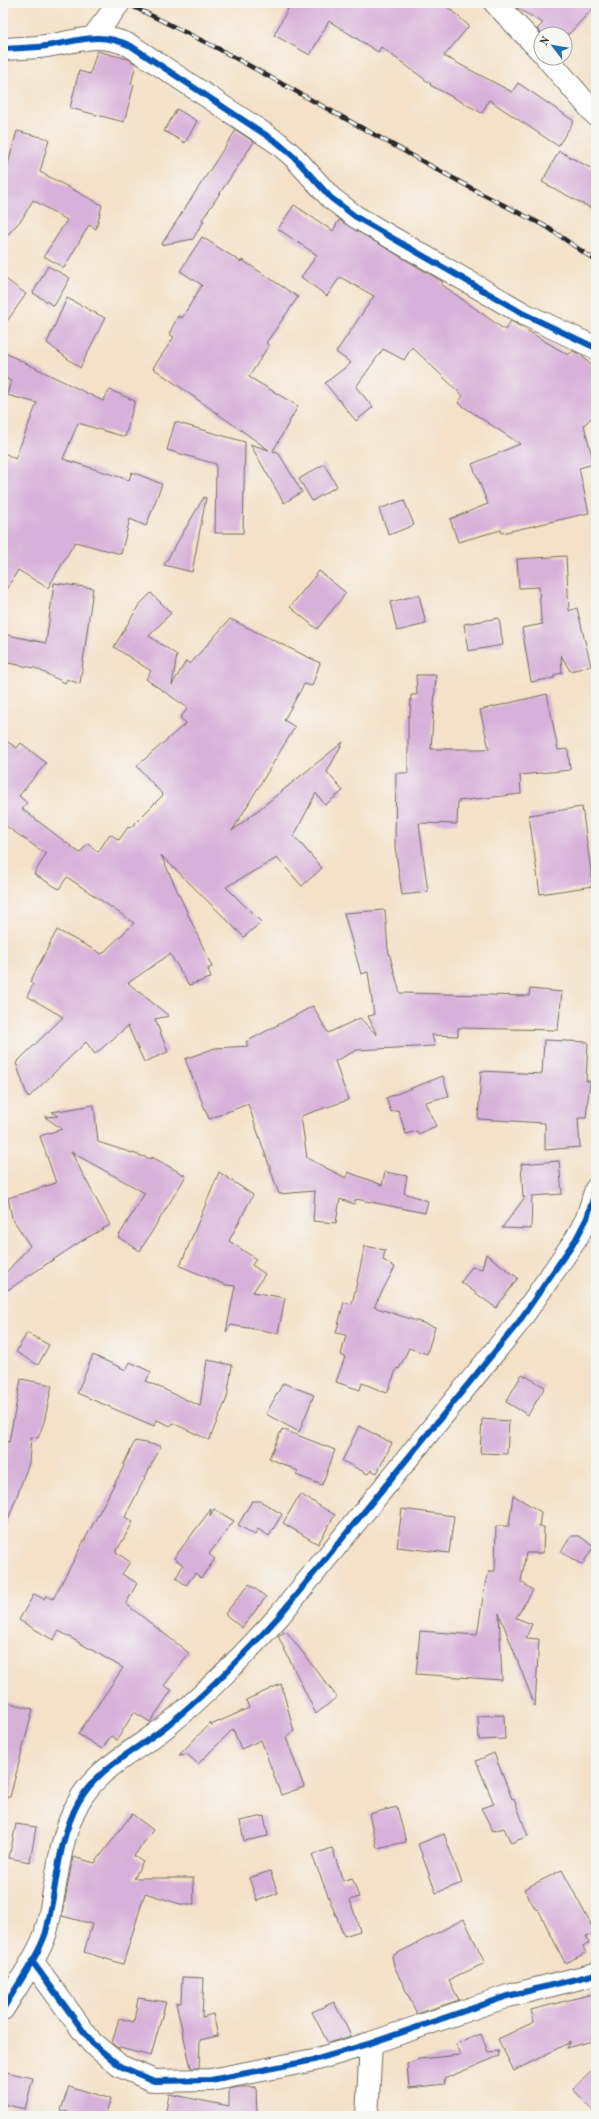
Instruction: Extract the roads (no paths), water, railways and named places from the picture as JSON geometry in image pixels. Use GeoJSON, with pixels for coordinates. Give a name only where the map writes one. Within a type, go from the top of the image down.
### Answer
{"type":"FeatureCollection","features":[{"type":"Feature","properties":{"kind":"street"},"geometry":{"type":"LineString","coordinates":[[94,36],[119,3]]}},
{"type":"Feature","properties":{"kind":"street"},"geometry":{"type":"LineString","coordinates":[[495,3],[533,43]]}},
{"type":"Feature","properties":{"kind":"street"},"geometry":{"type":"LineString","coordinates":[[3,49],[45,46],[94,36],[120,41],[131,46],[278,143],[294,157],[331,198],[356,217],[524,314],[596,348]]}},
{"type":"Feature","properties":{"kind":"street"},"geometry":{"type":"LineString","coordinates":[[554,66],[596,115]]}},
{"type":"Feature","properties":{"kind":"street"},"geometry":{"type":"LineString","coordinates":[[3,2009],[32,1960],[45,1933],[62,1847],[78,1803],[100,1773],[169,1725],[242,1656],[280,1616],[518,1323],[587,1235],[587,1218],[596,1189]]}},
{"type":"Feature","properties":{"kind":"street"},"geometry":{"type":"LineString","coordinates":[[32,1960],[92,2043],[120,2066],[154,2081],[212,2080],[314,2060],[371,2043],[508,1996],[596,1974]]}},
{"type":"Feature","properties":{"kind":"street"},"geometry":{"type":"LineString","coordinates":[[367,2116],[371,2043]]}},
{"type":"Feature","properties":{"kind":"railway"},"geometry":{"type":"LineString","coordinates":[[126,3],[219,49],[480,193],[547,227],[596,261]]}}]}
